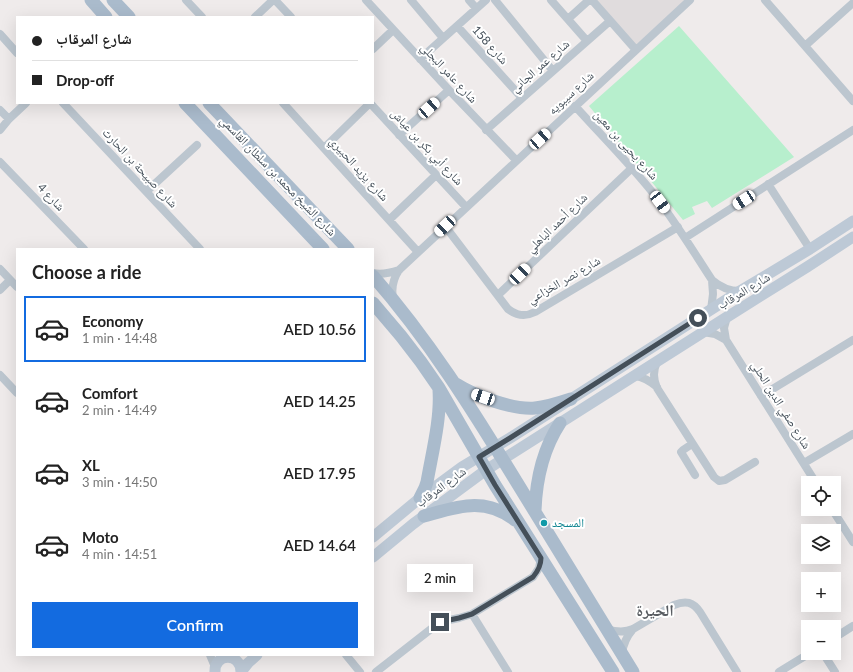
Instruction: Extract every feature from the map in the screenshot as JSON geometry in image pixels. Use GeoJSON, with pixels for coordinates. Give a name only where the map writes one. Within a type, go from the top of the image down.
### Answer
{"type":"FeatureCollection","features":[{"type":"Feature","properties":{"kind":"main road"},"geometry":{"type":"LineString","coordinates":[[91,0],[105,16]]}},
{"type":"Feature","properties":{"kind":"main road"},"geometry":{"type":"LineString","coordinates":[[113,0],[128,16]]}},
{"type":"Feature","properties":{"kind":"main road","name":"شارع الشيخ محمد بن سلطان القاسمي"},"geometry":{"type":"LineString","coordinates":[[186,104],[322,248]]}},
{"type":"Feature","properties":{"kind":"main road","name":"شارع الشيخ محمد بن سلطان القاسمي"},"geometry":{"type":"LineString","coordinates":[[210,104],[347,248]]}},
{"type":"Feature","properties":{"kind":"main road","name":"شارع المرقاب"},"geometry":{"type":"LineString","coordinates":[[374,536],[420,498],[462,467],[571,400],[740,291],[853,221]]}},
{"type":"Feature","properties":{"kind":"main road","name":"شارع المرقاب"},"geometry":{"type":"LineString","coordinates":[[374,556],[424,516],[486,470],[794,276],[853,237]]}},
{"type":"Feature","properties":{"kind":"main road"},"geometry":{"type":"LineString","coordinates":[[374,277],[394,299],[454,382],[633,672]]}},
{"type":"Feature","properties":{"kind":"main road"},"geometry":{"type":"LineString","coordinates":[[374,304],[401,336],[439,388],[486,470],[613,672]]}},
{"type":"Feature","properties":{"kind":"main road"},"geometry":{"type":"LineString","coordinates":[[454,382],[475,394],[522,408],[544,407],[571,400]]}},
{"type":"Feature","properties":{"kind":"main road"},"geometry":{"type":"LineString","coordinates":[[420,498],[427,482],[437,427],[440,404],[439,388]]}},
{"type":"Feature","properties":{"kind":"main road"},"geometry":{"type":"LineString","coordinates":[[535,511],[537,484],[540,469],[548,444],[560,423]]}},
{"type":"Feature","properties":{"kind":"main road"},"geometry":{"type":"LineString","coordinates":[[424,516],[460,506],[478,505],[500,511],[519,523]]}},
{"type":"Feature","properties":{"kind":"main road"},"geometry":{"type":"LineString","coordinates":[[214,670],[220,660],[227,656],[237,660],[240,664],[241,672]]}},
{"type":"Feature","properties":{"kind":"main road"},"geometry":{"type":"LineString","coordinates":[[241,672],[256,656]]}},
{"type":"Feature","properties":{"kind":"street"},"geometry":{"type":"LineString","coordinates":[[186,0],[201,16]]}},
{"type":"Feature","properties":{"kind":"street"},"geometry":{"type":"LineString","coordinates":[[256,16],[274,0],[290,16]]}},
{"type":"Feature","properties":{"kind":"street","name":"شارع عامر البجلي"},"geometry":{"type":"LineString","coordinates":[[366,0],[486,130],[516,160]]}},
{"type":"Feature","properties":{"kind":"street"},"geometry":{"type":"LineString","coordinates":[[411,0],[443,38]]}},
{"type":"Feature","properties":{"kind":"street"},"geometry":{"type":"LineString","coordinates":[[469,0],[476,8]]}},
{"type":"Feature","properties":{"kind":"street"},"geometry":{"type":"LineString","coordinates":[[420,59],[486,0]]}},
{"type":"Feature","properties":{"kind":"street"},"geometry":{"type":"LineString","coordinates":[[495,0],[553,71]]}},
{"type":"Feature","properties":{"kind":"street"},"geometry":{"type":"LineString","coordinates":[[551,0],[587,41]]}},
{"type":"Feature","properties":{"kind":"street"},"geometry":{"type":"LineString","coordinates":[[568,19],[589,0]]}},
{"type":"Feature","properties":{"kind":"street"},"geometry":{"type":"LineString","coordinates":[[592,0],[636,50]]}},
{"type":"Feature","properties":{"kind":"street","name":"شارع سيبويه"},"geometry":{"type":"LineString","coordinates":[[394,299],[392,293],[393,281],[399,270],[690,0]]}},
{"type":"Feature","properties":{"kind":"street"},"geometry":{"type":"LineString","coordinates":[[777,0],[768,3],[853,100]]}},
{"type":"Feature","properties":{"kind":"street"},"geometry":{"type":"LineString","coordinates":[[806,45],[853,3]]}},
{"type":"Feature","properties":{"kind":"street","name":"شارع عمر الجاني"},"geometry":{"type":"LineString","coordinates":[[486,130],[610,21]]}},
{"type":"Feature","properties":{"kind":"street","name":"شارع 158"},"geometry":{"type":"LineString","coordinates":[[457,26],[522,98]]}},
{"type":"Feature","properties":{"kind":"street"},"geometry":{"type":"LineString","coordinates":[[374,48],[393,30]]}},
{"type":"Feature","properties":{"kind":"street"},"geometry":{"type":"LineString","coordinates":[[0,34],[16,53]]}},
{"type":"Feature","properties":{"kind":"street"},"geometry":{"type":"LineString","coordinates":[[399,135],[449,90]]}},
{"type":"Feature","properties":{"kind":"street"},"geometry":{"type":"LineString","coordinates":[[0,130],[25,104]]}},
{"type":"Feature","properties":{"kind":"street","name":"شارع صبيحة بن الحارث"},"geometry":{"type":"LineString","coordinates":[[64,104],[199,248]]}},
{"type":"Feature","properties":{"kind":"street","name":"شارع يزيد الحبيري"},"geometry":{"type":"LineString","coordinates":[[284,104],[418,252]]}},
{"type":"Feature","properties":{"kind":"street"},"geometry":{"type":"LineString","coordinates":[[324,148],[369,104]]}},
{"type":"Feature","properties":{"kind":"street","name":"شارع أبي بكر بن عياش"},"geometry":{"type":"LineString","coordinates":[[371,104],[466,207]]}},
{"type":"Feature","properties":{"kind":"street","name":"شارع يحيى بن معين"},"geometry":{"type":"LineString","coordinates":[[575,106],[654,194],[678,227],[712,280],[725,289],[740,291]]}},
{"type":"Feature","properties":{"kind":"street"},"geometry":{"type":"LineString","coordinates":[[0,110],[9,119]]}},
{"type":"Feature","properties":{"kind":"street"},"geometry":{"type":"LineString","coordinates":[[685,238],[853,130]]}},
{"type":"Feature","properties":{"kind":"street"},"geometry":{"type":"LineString","coordinates":[[147,192],[197,144]]}},
{"type":"Feature","properties":{"kind":"street","name":"شارع 4"},"geometry":{"type":"LineString","coordinates":[[0,162],[83,248]]}},
{"type":"Feature","properties":{"kind":"street","name":"شارع أحمد الباهلي"},"geometry":{"type":"LineString","coordinates":[[498,296],[632,168]]}},
{"type":"Feature","properties":{"kind":"street"},"geometry":{"type":"LineString","coordinates":[[389,220],[436,175]]}},
{"type":"Feature","properties":{"kind":"street"},"geometry":{"type":"LineString","coordinates":[[768,184],[810,249]]}},
{"type":"Feature","properties":{"kind":"street","name":"شارع نصر الخزاعي"},"geometry":{"type":"LineString","coordinates":[[445,226],[508,309],[521,315],[530,314],[678,227]]}},
{"type":"Feature","properties":{"kind":"street"},"geometry":{"type":"LineString","coordinates":[[0,269],[16,286]]}},
{"type":"Feature","properties":{"kind":"street"},"geometry":{"type":"LineString","coordinates":[[374,272],[387,274],[399,270]]}},
{"type":"Feature","properties":{"kind":"street"},"geometry":{"type":"LineString","coordinates":[[0,290],[10,280]]}},
{"type":"Feature","properties":{"kind":"street"},"geometry":{"type":"LineString","coordinates":[[711,310],[713,294],[712,280]]}},
{"type":"Feature","properties":{"kind":"street"},"geometry":{"type":"LineString","coordinates":[[726,340],[724,328],[727,317]]}},
{"type":"Feature","properties":{"kind":"street"},"geometry":{"type":"LineString","coordinates":[[703,332],[715,334],[726,340]]}},
{"type":"Feature","properties":{"kind":"street","name":"شارع صفي الدين الحلي"},"geometry":{"type":"LineString","coordinates":[[726,340],[812,476]]}},
{"type":"Feature","properties":{"kind":"street"},"geometry":{"type":"LineString","coordinates":[[761,396],[853,340]]}},
{"type":"Feature","properties":{"kind":"street"},"geometry":{"type":"LineString","coordinates":[[657,362],[654,368],[654,374],[657,388]]}},
{"type":"Feature","properties":{"kind":"street"},"geometry":{"type":"LineString","coordinates":[[0,375],[16,392]]}},
{"type":"Feature","properties":{"kind":"street"},"geometry":{"type":"LineString","coordinates":[[635,376],[641,376],[647,379],[657,388],[714,477],[722,481],[755,462]]}},
{"type":"Feature","properties":{"kind":"street"},"geometry":{"type":"LineString","coordinates":[[804,463],[853,434]]}},
{"type":"Feature","properties":{"kind":"street"},"geometry":{"type":"LineString","coordinates":[[692,444],[682,450],[682,453],[695,475]]}},
{"type":"Feature","properties":{"kind":"street"},"geometry":{"type":"LineString","coordinates":[[837,516],[852,537]]}},
{"type":"Feature","properties":{"kind":"street"},"geometry":{"type":"LineString","coordinates":[[376,672],[440,622],[472,614],[533,577],[539,568],[541,558]]}},
{"type":"Feature","properties":{"kind":"street"},"geometry":{"type":"LineString","coordinates":[[533,577],[543,576],[554,578]]}},
{"type":"Feature","properties":{"kind":"street"},"geometry":{"type":"LineString","coordinates":[[607,629],[627,632],[674,605],[686,602],[697,608],[737,672]]}},
{"type":"Feature","properties":{"kind":"street"},"geometry":{"type":"LineString","coordinates":[[472,614],[508,672]]}},
{"type":"Feature","properties":{"kind":"street"},"geometry":{"type":"LineString","coordinates":[[841,634],[853,626]]}},
{"type":"Feature","properties":{"kind":"street"},"geometry":{"type":"LineString","coordinates":[[622,654],[625,641],[633,629]]}},
{"type":"Feature","properties":{"kind":"street"},"geometry":{"type":"LineString","coordinates":[[210,656],[214,670]]}},
{"type":"Feature","properties":{"kind":"street"},"geometry":{"type":"LineString","coordinates":[[347,656],[360,672]]}},
{"type":"Feature","properties":{"kind":"street"},"geometry":{"type":"LineString","coordinates":[[779,672],[801,659]]}},
{"type":"Feature","properties":{"kind":"street"},"geometry":{"type":"LineString","coordinates":[[827,660],[835,672]]}},
{"type":"Feature","properties":{"kind":"shaded area"},"geometry":{"type":"Polygon","coordinates":[[[596,0],[685,0],[635,46],[596,0]]]}},
{"type":"Feature","properties":{"kind":"green space"},"geometry":{"type":"Polygon","coordinates":[[[679,26],[794,157],[712,208],[707,201],[692,207],[695,214],[683,220],[589,106],[679,26]]]}},
{"type":"Feature","properties":{"kind":"place","name":"المسجد"},"geometry":{"type":"Point","coordinates":[544,523]}},
{"type":"Feature","properties":{"kind":"district","name":"الحيرة"},"geometry":{"type":"Point","coordinates":[655,610]}},
{"type":"Feature","properties":{"kind":"route"},"geometry":{"type":"LineString","coordinates":[[440,622],[472,614],[533,577],[537,573],[541,563],[541,558],[532,542],[495,485],[479,457],[698,318]]}}]}
